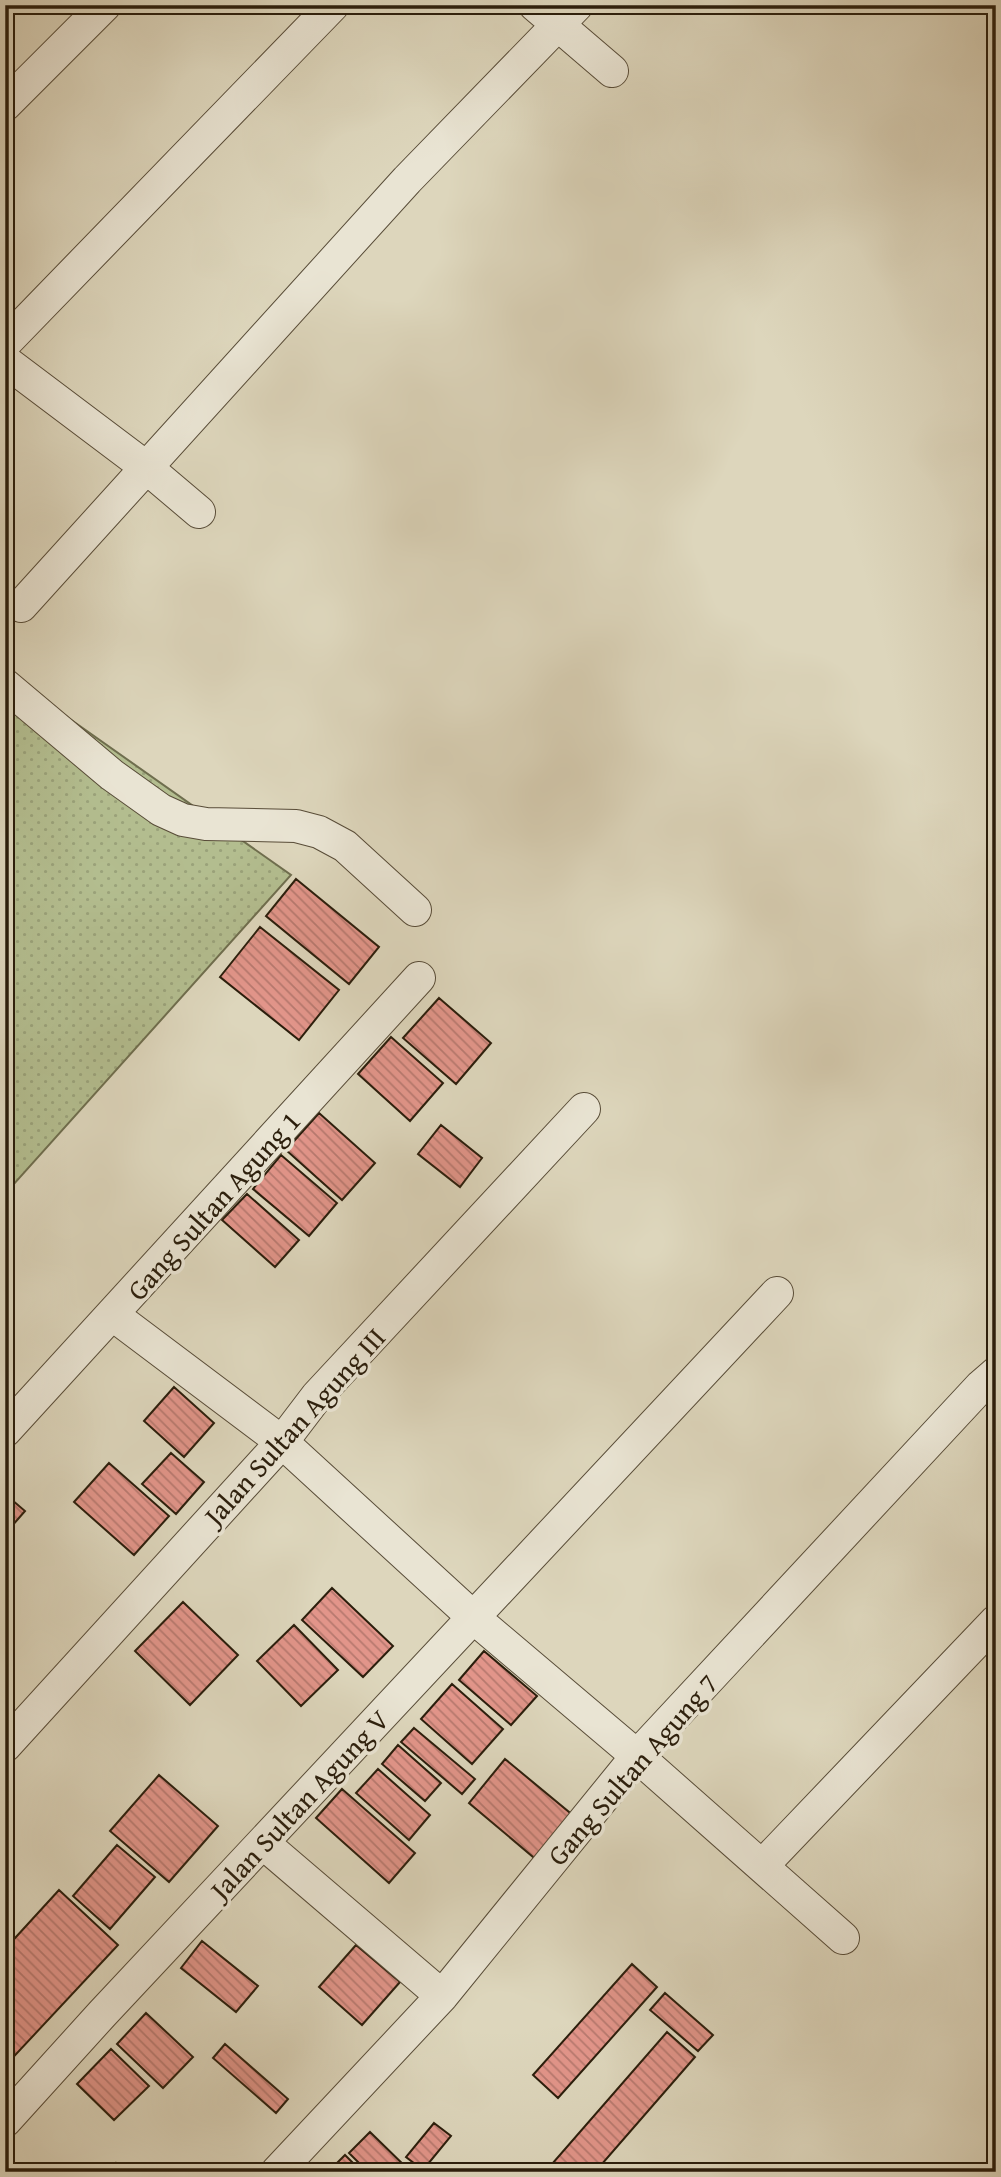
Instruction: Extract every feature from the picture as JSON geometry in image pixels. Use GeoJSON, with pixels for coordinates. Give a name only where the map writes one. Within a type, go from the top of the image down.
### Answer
{"type":"FeatureCollection","features":[{"type":"Feature","properties":{"kind":"street"},"geometry":{"type":"LineString","coordinates":[[5,343],[333,5]]}},
{"type":"Feature","properties":{"kind":"street"},"geometry":{"type":"LineString","coordinates":[[5,105],[94,9]]}},
{"type":"Feature","properties":{"kind":"street"},"geometry":{"type":"LineString","coordinates":[[21,606],[556,12],[612,71]]}},
{"type":"Feature","properties":{"kind":"street"},"geometry":{"type":"LineString","coordinates":[[5,361],[146,468],[199,512]]}},
{"type":"Feature","properties":{"kind":"street"},"geometry":{"type":"LineString","coordinates":[[5,685],[112,775],[161,810],[183,820],[206,824],[284,826],[319,832],[345,846],[415,910]]}},
{"type":"Feature","properties":{"kind":"street","name":"Gang Sultan Agung 1"},"geometry":{"type":"LineString","coordinates":[[5,1431],[419,978]]}},
{"type":"Feature","properties":{"kind":"street","name":"Jalan Sultan Agung III"},"geometry":{"type":"LineString","coordinates":[[5,1746],[282,1442],[317,1396],[584,1109]]}},
{"type":"Feature","properties":{"kind":"street","name":"Jalan Sultan Agung V"},"geometry":{"type":"LineString","coordinates":[[5,2121],[777,1293]]}},
{"type":"Feature","properties":{"kind":"street"},"geometry":{"type":"LineString","coordinates":[[113,1315],[282,1442],[474,1618],[638,1756],[843,1938]]}},
{"type":"Feature","properties":{"kind":"street","name":"Gang Sultan Agung 7"},"geometry":{"type":"LineString","coordinates":[[277,2172],[442,1996],[638,1756],[996,1373]]}},
{"type":"Feature","properties":{"kind":"street"},"geometry":{"type":"LineString","coordinates":[[762,1866],[996,1621]]}},
{"type":"Feature","properties":{"kind":"street"},"geometry":{"type":"LineString","coordinates":[[263,1843],[442,1996]]}},
{"type":"Feature","properties":{"kind":"green space"},"geometry":{"type":"Polygon","coordinates":[[[5,670],[291,875],[5,1194],[5,670]]]}},
{"type":"Feature","properties":{"kind":"building"},"geometry":{"type":"Polygon","coordinates":[[[296,879],[379,947],[349,984],[266,916],[296,879]]]}},
{"type":"Feature","properties":{"kind":"building"},"geometry":{"type":"Polygon","coordinates":[[[260,927],[339,990],[299,1040],[220,977],[260,927]]]}},
{"type":"Feature","properties":{"kind":"building"},"geometry":{"type":"Polygon","coordinates":[[[439,998],[491,1043],[456,1084],[403,1038],[439,998]]]}},
{"type":"Feature","properties":{"kind":"building"},"geometry":{"type":"Polygon","coordinates":[[[391,1037],[443,1083],[410,1121],[358,1074],[391,1037]]]}},
{"type":"Feature","properties":{"kind":"building"},"geometry":{"type":"Polygon","coordinates":[[[319,1113],[375,1163],[342,1200],[286,1150],[319,1113]]]}},
{"type":"Feature","properties":{"kind":"building"},"geometry":{"type":"Polygon","coordinates":[[[441,1125],[482,1158],[460,1187],[418,1154],[441,1125]]]}},
{"type":"Feature","properties":{"kind":"building"},"geometry":{"type":"Polygon","coordinates":[[[281,1155],[337,1203],[309,1236],[253,1189],[281,1155]]]}},
{"type":"Feature","properties":{"kind":"building"},"geometry":{"type":"Polygon","coordinates":[[[247,1194],[299,1240],[275,1267],[222,1220],[247,1194]]]}},
{"type":"Feature","properties":{"kind":"building"},"geometry":{"type":"Polygon","coordinates":[[[174,1387],[214,1423],[184,1457],[144,1421],[174,1387]]]}},
{"type":"Feature","properties":{"kind":"building"},"geometry":{"type":"Polygon","coordinates":[[[171,1453],[204,1482],[176,1514],[142,1484],[171,1453]]]}},
{"type":"Feature","properties":{"kind":"building"},"geometry":{"type":"Polygon","coordinates":[[[109,1463],[169,1516],[134,1555],[74,1502],[109,1463]]]}},
{"type":"Feature","properties":{"kind":"building"},"geometry":{"type":"Polygon","coordinates":[[[5,1494],[25,1511],[5,1534],[5,1494]]]}},
{"type":"Feature","properties":{"kind":"building"},"geometry":{"type":"Polygon","coordinates":[[[332,1588],[393,1646],[363,1677],[302,1620],[332,1588]]]}},
{"type":"Feature","properties":{"kind":"building"},"geometry":{"type":"Polygon","coordinates":[[[183,1602],[238,1655],[190,1705],[135,1651],[183,1602]]]}},
{"type":"Feature","properties":{"kind":"building"},"geometry":{"type":"Polygon","coordinates":[[[294,1625],[338,1670],[301,1706],[257,1661],[294,1625]]]}},
{"type":"Feature","properties":{"kind":"building"},"geometry":{"type":"Polygon","coordinates":[[[484,1651],[537,1696],[511,1725],[459,1680],[484,1651]]]}},
{"type":"Feature","properties":{"kind":"building"},"geometry":{"type":"Polygon","coordinates":[[[452,1684],[503,1729],[472,1764],[421,1719],[452,1684]]]}},
{"type":"Feature","properties":{"kind":"building"},"geometry":{"type":"Polygon","coordinates":[[[414,1728],[475,1779],[462,1794],[401,1742],[414,1728]]]}},
{"type":"Feature","properties":{"kind":"building"},"geometry":{"type":"Polygon","coordinates":[[[398,1745],[441,1783],[425,1801],[382,1764],[398,1745]]]}},
{"type":"Feature","properties":{"kind":"building"},"geometry":{"type":"Polygon","coordinates":[[[505,1759],[575,1817],[539,1862],[469,1803],[505,1759]]]}},
{"type":"Feature","properties":{"kind":"building"},"geometry":{"type":"Polygon","coordinates":[[[378,1769],[430,1815],[409,1840],[356,1793],[378,1769]]]}},
{"type":"Feature","properties":{"kind":"building"},"geometry":{"type":"Polygon","coordinates":[[[159,1775],[218,1826],[169,1882],[110,1831],[159,1775]]]}},
{"type":"Feature","properties":{"kind":"building"},"geometry":{"type":"Polygon","coordinates":[[[342,1789],[415,1853],[389,1883],[316,1818],[342,1789]]]}},
{"type":"Feature","properties":{"kind":"building"},"geometry":{"type":"Polygon","coordinates":[[[117,1845],[155,1877],[110,1929],[73,1896],[117,1845]]]}},
{"type":"Feature","properties":{"kind":"building"},"geometry":{"type":"Polygon","coordinates":[[[59,1890],[118,1945],[5,2066],[5,1949],[59,1890]]]}},
{"type":"Feature","properties":{"kind":"building"},"geometry":{"type":"Polygon","coordinates":[[[202,1941],[258,1986],[236,2012],[181,1968],[202,1941]]]}},
{"type":"Feature","properties":{"kind":"building"},"geometry":{"type":"Polygon","coordinates":[[[356,1945],[400,1982],[362,2025],[319,1987],[356,1945]]]}},
{"type":"Feature","properties":{"kind":"building"},"geometry":{"type":"Polygon","coordinates":[[[632,1964],[657,1987],[558,2098],[533,2075],[632,1964]]]}},
{"type":"Feature","properties":{"kind":"building"},"geometry":{"type":"Polygon","coordinates":[[[665,1993],[713,2035],[698,2051],[650,2010],[665,1993]]]}},
{"type":"Feature","properties":{"kind":"building"},"geometry":{"type":"Polygon","coordinates":[[[146,2013],[193,2057],[163,2088],[117,2044],[146,2013]]]}},
{"type":"Feature","properties":{"kind":"building"},"geometry":{"type":"Polygon","coordinates":[[[667,2032],[695,2057],[595,2172],[545,2172],[667,2032]]]}},
{"type":"Feature","properties":{"kind":"building"},"geometry":{"type":"Polygon","coordinates":[[[225,2044],[288,2099],[276,2113],[213,2058],[225,2044]]]}},
{"type":"Feature","properties":{"kind":"building"},"geometry":{"type":"Polygon","coordinates":[[[111,2049],[149,2086],[114,2120],[77,2084],[111,2049]]]}},
{"type":"Feature","properties":{"kind":"building"},"geometry":{"type":"Polygon","coordinates":[[[434,2123],[451,2136],[423,2170],[406,2157],[434,2123]]]}},
{"type":"Feature","properties":{"kind":"building"},"geometry":{"type":"Polygon","coordinates":[[[370,2132],[411,2172],[368,2172],[349,2153],[370,2132]]]}},
{"type":"Feature","properties":{"kind":"building"},"geometry":{"type":"Polygon","coordinates":[[[345,2155],[362,2172],[330,2170],[345,2155]]]}},
{"type":"Feature","properties":{"kind":"building"},"geometry":{"type":"Polygon","coordinates":[[[116,2163],[126,2172],[108,2172],[116,2163]]]}}]}
